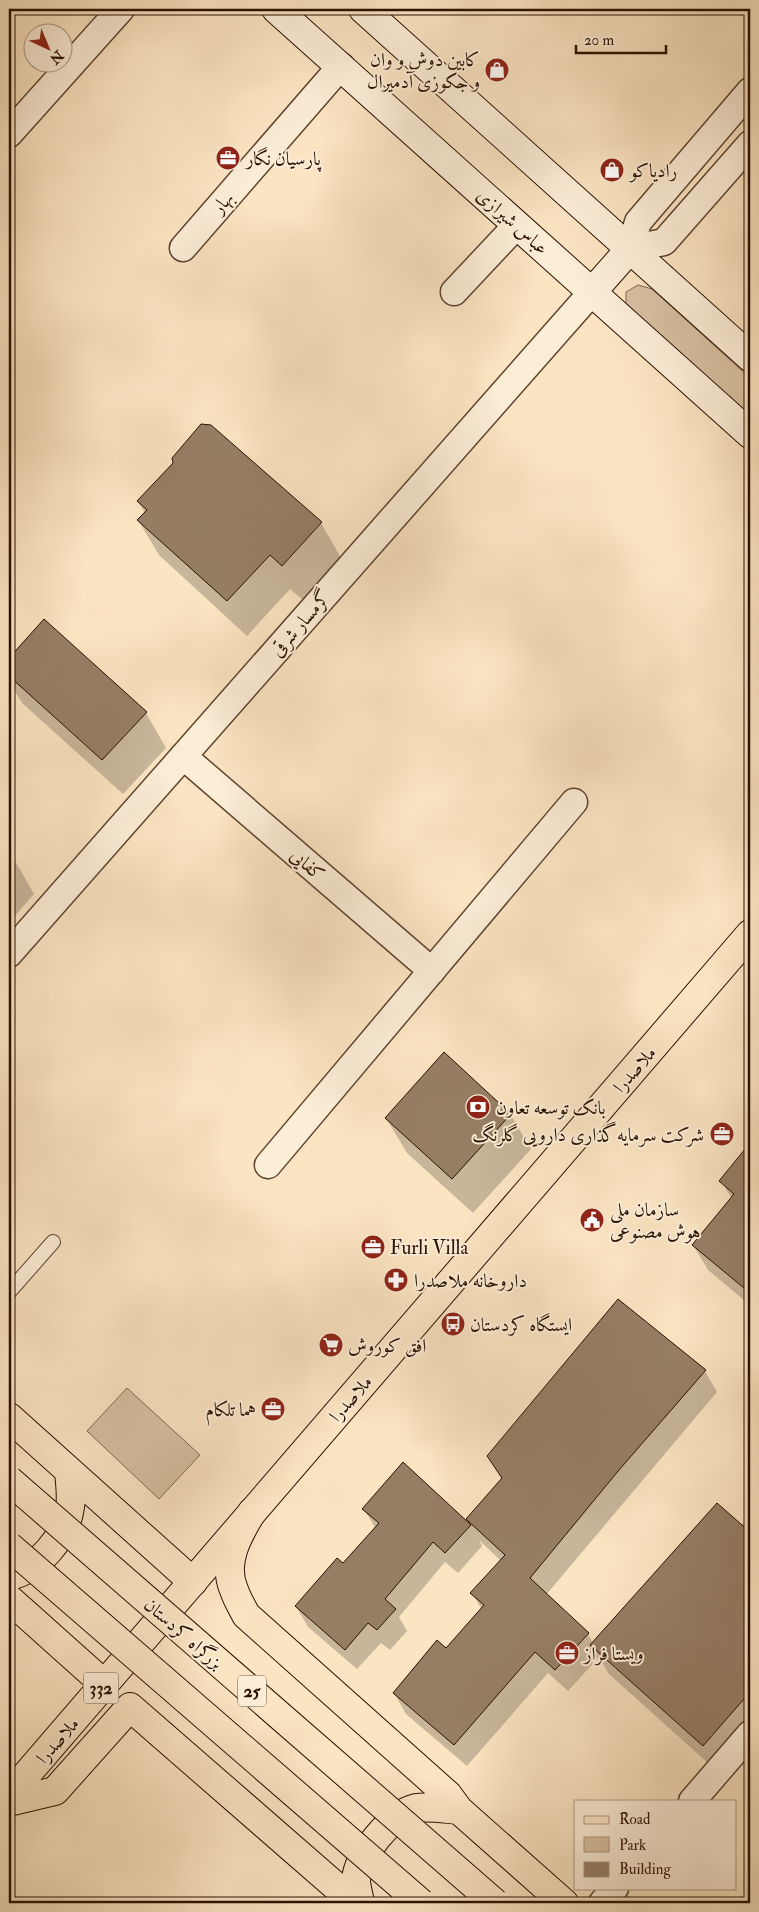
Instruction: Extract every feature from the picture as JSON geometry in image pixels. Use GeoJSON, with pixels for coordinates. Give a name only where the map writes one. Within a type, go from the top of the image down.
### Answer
{"type":"FeatureCollection","features":[{"type":"Feature","properties":{"kind":"main road","name":"عباس شیرازی"},"geometry":{"type":"LineString","coordinates":[[276,9],[750,434]]}},
{"type":"Feature","properties":{"kind":"main road"},"geometry":{"type":"LineString","coordinates":[[368,10],[750,357]]}},
{"type":"Feature","properties":{"kind":"main road"},"geometry":{"type":"LineString","coordinates":[[592,292],[630,249]]}},
{"type":"Feature","properties":{"kind":"main road","name":"ملاصدرا"},"geometry":{"type":"LineString","coordinates":[[9,1795],[750,934]]}},
{"type":"Feature","properties":{"kind":"main road"},"geometry":{"type":"LineString","coordinates":[[9,1417],[193,1582]]}},
{"type":"Feature","properties":{"kind":"main road"},"geometry":{"type":"LineString","coordinates":[[9,1576],[41,1559],[60,1538],[70,1507],[69,1472]]}},
{"type":"Feature","properties":{"kind":"main road","name":"بزرگراه کردستان"},"geometry":{"type":"LineString","coordinates":[[9,1480],[495,1903]]}},
{"type":"Feature","properties":{"kind":"main road"},"geometry":{"type":"LineString","coordinates":[[252,1512],[236,1539],[230,1568],[233,1588],[246,1615],[448,1795],[459,1810],[564,1903]]}},
{"type":"Feature","properties":{"kind":"main road"},"geometry":{"type":"LineString","coordinates":[[9,1546],[422,1903]]}},
{"type":"Feature","properties":{"kind":"main road"},"geometry":{"type":"LineString","coordinates":[[9,1599],[104,1684]]}},
{"type":"Feature","properties":{"kind":"main road"},"geometry":{"type":"LineString","coordinates":[[9,1802],[55,1791],[130,1707],[355,1903]]}},
{"type":"Feature","properties":{"kind":"main road"},"geometry":{"type":"LineString","coordinates":[[360,1903],[356,1881],[360,1868],[367,1852],[389,1826],[402,1814],[417,1808],[459,1810]]}},
{"type":"Feature","properties":{"kind":"street"},"geometry":{"type":"LineString","coordinates":[[9,134],[121,9]]}},
{"type":"Feature","properties":{"kind":"street","name":"بهار"},"geometry":{"type":"LineString","coordinates":[[183,248],[341,66]]}},
{"type":"Feature","properties":{"kind":"street"},"geometry":{"type":"LineString","coordinates":[[750,91],[638,222],[630,249],[664,242],[750,144]]}},
{"type":"Feature","properties":{"kind":"street"},"geometry":{"type":"LineString","coordinates":[[454,292],[517,225]]}},
{"type":"Feature","properties":{"kind":"street","name":"گرمسار شرقی"},"geometry":{"type":"LineString","coordinates":[[9,954],[592,292]]}},
{"type":"Feature","properties":{"kind":"street","name":"کفایی"},"geometry":{"type":"LineString","coordinates":[[183,756],[432,972]]}},
{"type":"Feature","properties":{"kind":"street"},"geometry":{"type":"LineString","coordinates":[[268,1165],[574,802]]}},
{"type":"Feature","properties":{"kind":"street"},"geometry":{"type":"LineString","coordinates":[[693,1800],[750,1734]]}},
{"type":"Feature","properties":{"kind":"street"},"geometry":{"type":"LineString","coordinates":[[602,1903],[613,1890]]}},
{"type":"Feature","properties":{"kind":"lane"},"geometry":{"type":"LineString","coordinates":[[9,1292],[53,1242]]}},
{"type":"Feature","properties":{"kind":"green space"},"geometry":{"type":"Polygon","coordinates":[[[638,285],[652,289],[750,378],[750,416],[626,306],[626,292],[638,285]]]}},
{"type":"Feature","properties":{"kind":"green space"},"geometry":{"type":"Polygon","coordinates":[[[127,1388],[200,1455],[159,1499],[87,1431],[127,1388]]]}},
{"type":"Feature","properties":{"kind":"building"},"geometry":{"type":"Polygon","coordinates":[[[201,424],[211,425],[322,522],[282,566],[270,555],[227,601],[137,520],[147,510],[137,501],[173,463],[172,458],[201,424]]]}},
{"type":"Feature","properties":{"kind":"building"},"geometry":{"type":"Polygon","coordinates":[[[44,619],[147,712],[102,760],[9,676],[9,658],[44,619]]]}},
{"type":"Feature","properties":{"kind":"building"},"geometry":{"type":"Polygon","coordinates":[[[444,1052],[511,1114],[452,1179],[385,1118],[444,1052]]]}},
{"type":"Feature","properties":{"kind":"building"},"geometry":{"type":"Polygon","coordinates":[[[750,1143],[750,1293],[692,1245],[734,1194],[719,1181],[750,1143]]]}},
{"type":"Feature","properties":{"kind":"building"},"geometry":{"type":"Polygon","coordinates":[[[618,1299],[706,1370],[619,1470],[530,1578],[589,1633],[555,1670],[535,1652],[454,1745],[393,1693],[437,1640],[446,1648],[484,1605],[470,1593],[505,1555],[466,1519],[502,1478],[487,1456],[618,1299]]]}},
{"type":"Feature","properties":{"kind":"building"},"geometry":{"type":"Polygon","coordinates":[[[403,1462],[471,1525],[445,1553],[433,1542],[385,1599],[396,1609],[377,1630],[368,1623],[345,1650],[295,1606],[337,1558],[343,1563],[379,1523],[362,1509],[403,1462]]]}},
{"type":"Feature","properties":{"kind":"building"},"geometry":{"type":"Polygon","coordinates":[[[717,1503],[750,1532],[750,1692],[703,1746],[590,1645],[717,1503]]]}},
{"type":"Feature","properties":{"kind":"place","name":"کابین دوش و وان و جکوزی آدمیرال"},"geometry":{"type":"Point","coordinates":[497,70]}},
{"type":"Feature","properties":{"kind":"place","name":"پارسیان نگار"},"geometry":{"type":"Point","coordinates":[228,158]}},
{"type":"Feature","properties":{"kind":"place","name":"رادیاکو"},"geometry":{"type":"Point","coordinates":[612,170]}},
{"type":"Feature","properties":{"kind":"place","name":"بانک توسعه تعاون"},"geometry":{"type":"Point","coordinates":[478,1107]}},
{"type":"Feature","properties":{"kind":"place","name":"شرکت سرمایه‌گذاری دارویی گلرنگ"},"geometry":{"type":"Point","coordinates":[722,1134]}},
{"type":"Feature","properties":{"kind":"place","name":"سازمان ملی هوش مصنوعی"},"geometry":{"type":"Point","coordinates":[592,1220]}},
{"type":"Feature","properties":{"kind":"place","name":"Furli Villa"},"geometry":{"type":"Point","coordinates":[373,1247]}},
{"type":"Feature","properties":{"kind":"place","name":"داروخانه ملاصدرا"},"geometry":{"type":"Point","coordinates":[396,1280]}},
{"type":"Feature","properties":{"kind":"place","name":"ایستگاه کردستان"},"geometry":{"type":"Point","coordinates":[453,1324]}},
{"type":"Feature","properties":{"kind":"place","name":"افق کوروش"},"geometry":{"type":"Point","coordinates":[331,1345]}},
{"type":"Feature","properties":{"kind":"place","name":"هما تلکام"},"geometry":{"type":"Point","coordinates":[273,1409]}},
{"type":"Feature","properties":{"kind":"place","name":"ویستا فراز"},"geometry":{"type":"Point","coordinates":[567,1653]}}]}
